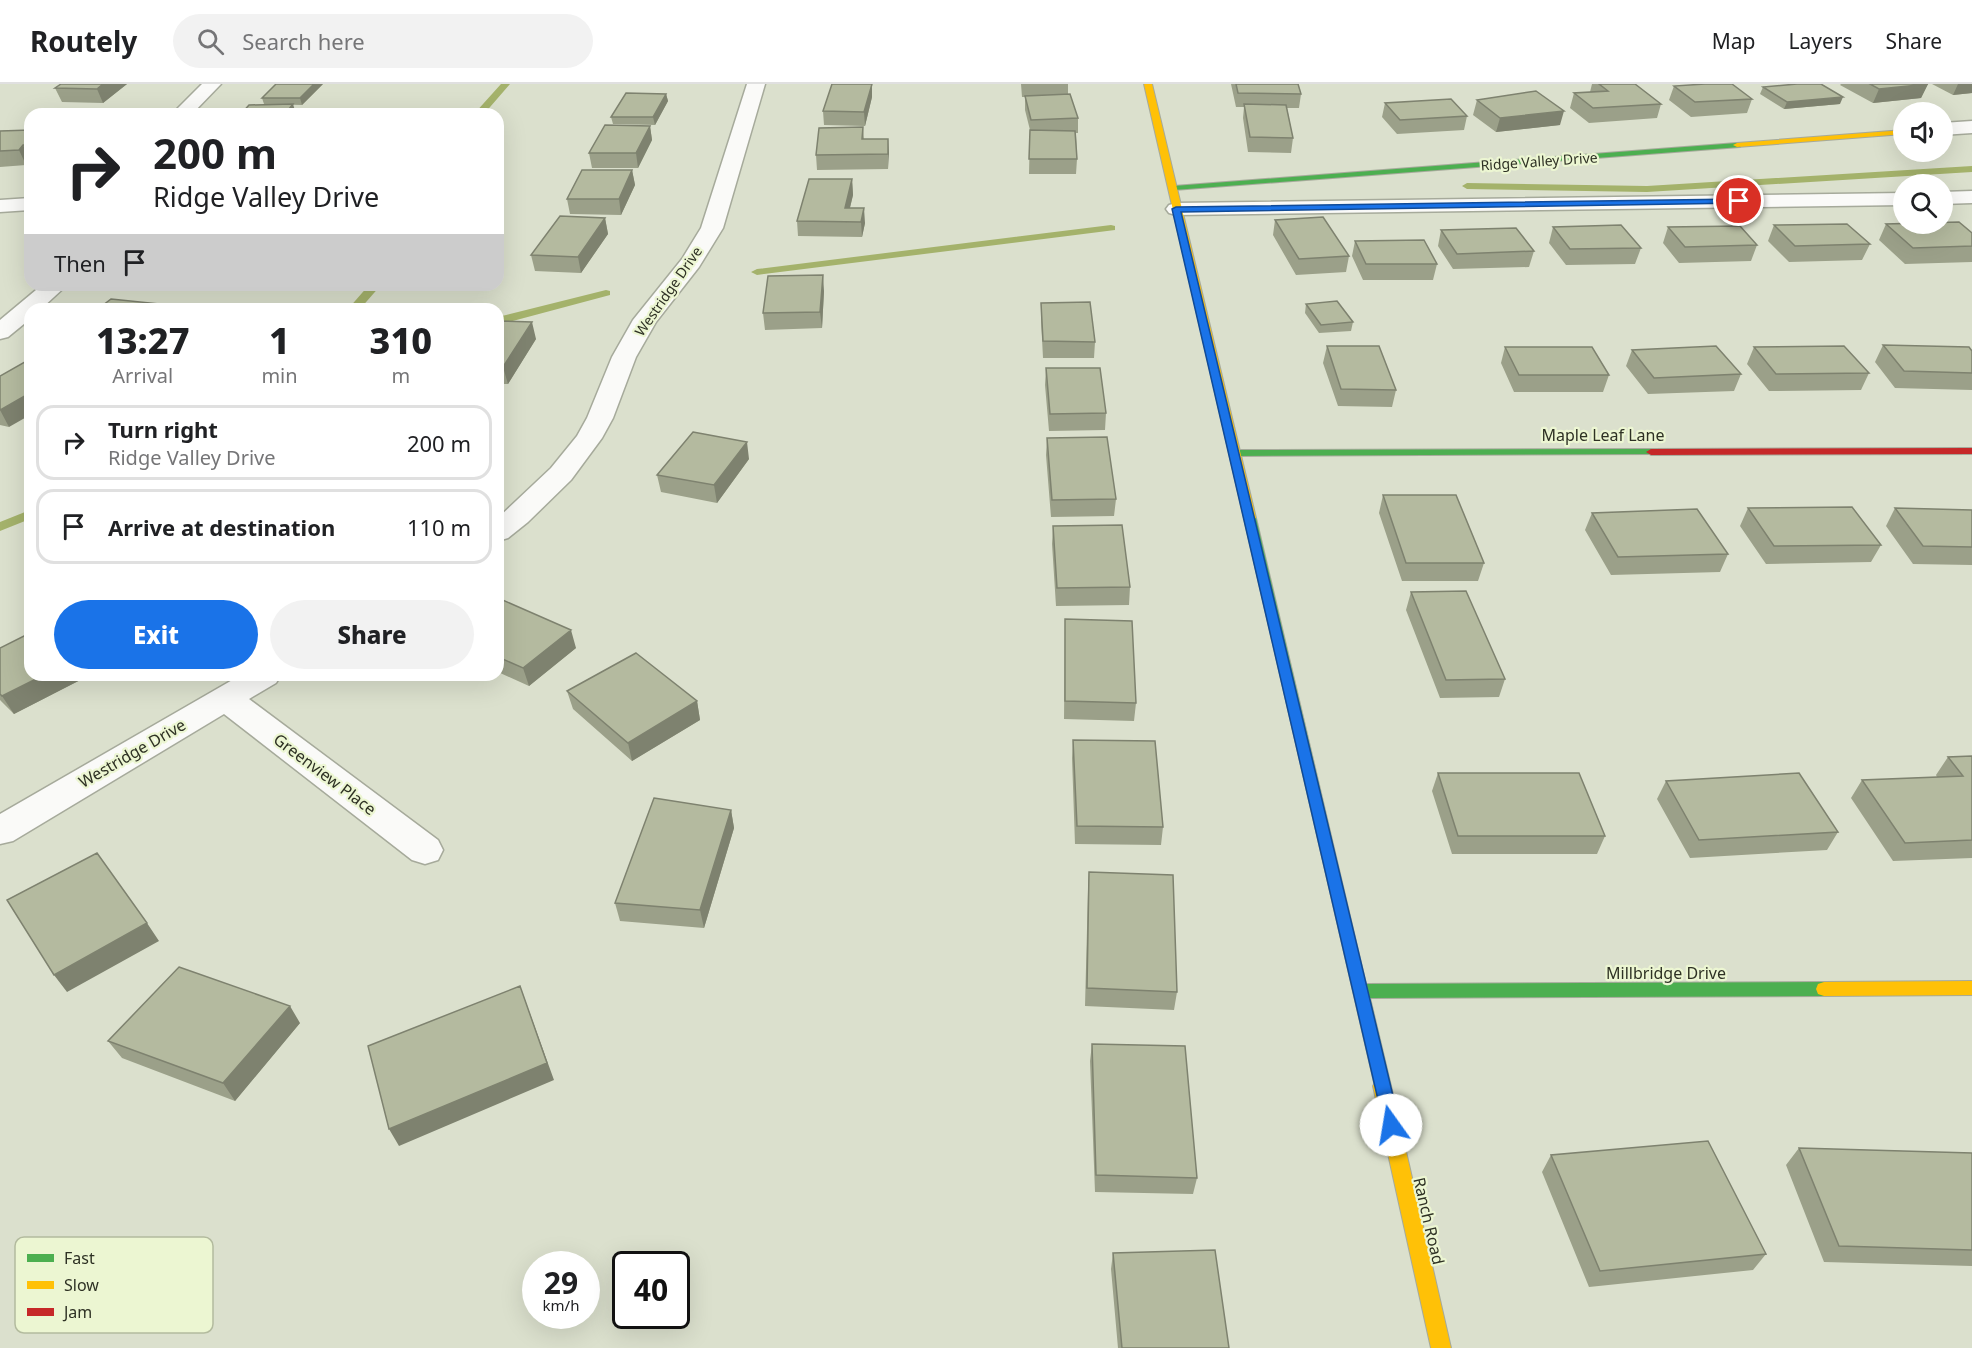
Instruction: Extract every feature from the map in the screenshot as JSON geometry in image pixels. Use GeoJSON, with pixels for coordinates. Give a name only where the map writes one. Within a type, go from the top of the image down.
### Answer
{"type":"FeatureCollection","features":[{"type":"Feature","properties":{"kind":"street"},"geometry":{"type":"LineString","coordinates":[[187,108],[212,84]]}},
{"type":"Feature","properties":{"kind":"street","name":"Westridge Drive"},"geometry":{"type":"LineString","coordinates":[[504,527],[561,474],[589,438],[600,418],[624,357],[645,320],[691,262],[712,228],[756,84]]}},
{"type":"Feature","properties":{"kind":"street","name":"Ranch Road"},"geometry":{"type":"LineString","coordinates":[[1148,84],[1361,991],[1441,1348]]}},
{"type":"Feature","properties":{"kind":"street"},"geometry":{"type":"LineString","coordinates":[[1953,128],[1972,127]]}},
{"type":"Feature","properties":{"kind":"street","name":"Ridge Valley Drive"},"geometry":{"type":"LineString","coordinates":[[1174,188],[1893,133]]}},
{"type":"Feature","properties":{"kind":"street"},"geometry":{"type":"LineString","coordinates":[[1953,198],[1972,197]]}},
{"type":"Feature","properties":{"kind":"street"},"geometry":{"type":"LineString","coordinates":[[1176,209],[1893,199]]}},
{"type":"Feature","properties":{"kind":"street"},"geometry":{"type":"LineString","coordinates":[[0,206],[24,204]]}},
{"type":"Feature","properties":{"kind":"street"},"geometry":{"type":"LineString","coordinates":[[35,303],[50,291]]}},
{"type":"Feature","properties":{"kind":"street"},"geometry":{"type":"LineString","coordinates":[[0,332],[24,312]]}},
{"type":"Feature","properties":{"kind":"street","name":"Maple Leaf Lane"},"geometry":{"type":"LineString","coordinates":[[1234,453],[1972,451]]}},
{"type":"Feature","properties":{"kind":"street","name":"Westridge Drive"},"geometry":{"type":"LineString","coordinates":[[0,831],[255,681]]}},
{"type":"Feature","properties":{"kind":"street","name":"Greenview Place"},"geometry":{"type":"LineString","coordinates":[[225,698],[425,850]]}},
{"type":"Feature","properties":{"kind":"street","name":"Millbridge Drive"},"geometry":{"type":"LineString","coordinates":[[1361,991],[1972,988]]}},
{"type":"Feature","properties":{"kind":"building"},"geometry":{"type":"Polygon","coordinates":[[[61,84],[103,84],[97,89],[55,88],[61,84]]]}},
{"type":"Feature","properties":{"kind":"building"},"geometry":{"type":"Polygon","coordinates":[[[276,84],[314,84],[300,98],[262,98],[276,84]]]}},
{"type":"Feature","properties":{"kind":"building"},"geometry":{"type":"Polygon","coordinates":[[[832,84],[872,84],[864,112],[823,111],[832,84]]]}},
{"type":"Feature","properties":{"kind":"building"},"geometry":{"type":"Polygon","coordinates":[[[1236,84],[1298,84],[1301,94],[1238,93],[1236,84]]]}},
{"type":"Feature","properties":{"kind":"building"},"geometry":{"type":"Polygon","coordinates":[[[1599,84],[1635,84],[1661,104],[1593,108],[1574,93],[1608,91],[1599,84]]]}},
{"type":"Feature","properties":{"kind":"building"},"geometry":{"type":"Polygon","coordinates":[[[1732,84],[1752,99],[1695,102],[1674,86],[1732,84]]]}},
{"type":"Feature","properties":{"kind":"building"},"geometry":{"type":"Polygon","coordinates":[[[1821,84],[1843,97],[1787,102],[1763,87],[1821,84]]]}},
{"type":"Feature","properties":{"kind":"building"},"geometry":{"type":"Polygon","coordinates":[[[1870,84],[1928,84],[1879,89],[1870,84]]]}},
{"type":"Feature","properties":{"kind":"building"},"geometry":{"type":"Polygon","coordinates":[[[1536,91],[1564,111],[1500,118],[1477,100],[1536,91]]]}},
{"type":"Feature","properties":{"kind":"building"},"geometry":{"type":"Polygon","coordinates":[[[626,93],[666,94],[653,117],[611,117],[626,93]]]}},
{"type":"Feature","properties":{"kind":"building"},"geometry":{"type":"Polygon","coordinates":[[[1070,94],[1078,118],[1031,120],[1025,96],[1070,94]]]}},
{"type":"Feature","properties":{"kind":"building"},"geometry":{"type":"Polygon","coordinates":[[[1451,99],[1467,116],[1400,120],[1385,103],[1451,99]]]}},
{"type":"Feature","properties":{"kind":"building"},"geometry":{"type":"Polygon","coordinates":[[[293,104],[290,108],[246,108],[249,105],[293,104]]]}},
{"type":"Feature","properties":{"kind":"building"},"geometry":{"type":"Polygon","coordinates":[[[1244,104],[1286,105],[1293,138],[1250,137],[1244,104]]]}},
{"type":"Feature","properties":{"kind":"building"},"geometry":{"type":"Polygon","coordinates":[[[605,125],[650,126],[636,153],[589,153],[605,125]]]}},
{"type":"Feature","properties":{"kind":"building"},"geometry":{"type":"Polygon","coordinates":[[[863,127],[862,139],[888,139],[888,154],[816,155],[819,128],[863,127]]]}},
{"type":"Feature","properties":{"kind":"building"},"geometry":{"type":"Polygon","coordinates":[[[24,130],[24,145],[19,150],[0,151],[0,131],[24,130]]]}},
{"type":"Feature","properties":{"kind":"building"},"geometry":{"type":"Polygon","coordinates":[[[1030,130],[1075,131],[1077,159],[1029,159],[1030,130]]]}},
{"type":"Feature","properties":{"kind":"building"},"geometry":{"type":"Polygon","coordinates":[[[582,170],[632,170],[619,199],[567,199],[582,170]]]}},
{"type":"Feature","properties":{"kind":"building"},"geometry":{"type":"Polygon","coordinates":[[[809,179],[852,179],[845,208],[864,208],[861,222],[797,221],[809,179]]]}},
{"type":"Feature","properties":{"kind":"building"},"geometry":{"type":"Polygon","coordinates":[[[560,216],[605,218],[578,257],[531,255],[560,216]]]}},
{"type":"Feature","properties":{"kind":"building"},"geometry":{"type":"Polygon","coordinates":[[[1323,217],[1349,256],[1299,259],[1275,220],[1323,217]]]}},
{"type":"Feature","properties":{"kind":"building"},"geometry":{"type":"Polygon","coordinates":[[[1953,222],[1959,222],[1972,233],[1972,246],[1913,248],[1897,234],[1953,234],[1953,222]]]}},
{"type":"Feature","properties":{"kind":"building"},"geometry":{"type":"Polygon","coordinates":[[[1847,224],[1870,244],[1795,246],[1774,225],[1847,224]]]}},
{"type":"Feature","properties":{"kind":"building"},"geometry":{"type":"Polygon","coordinates":[[[1621,225],[1641,248],[1570,249],[1553,227],[1621,225]]]}},
{"type":"Feature","properties":{"kind":"building"},"geometry":{"type":"Polygon","coordinates":[[[1740,226],[1757,245],[1685,247],[1668,227],[1740,226]]]}},
{"type":"Feature","properties":{"kind":"building"},"geometry":{"type":"Polygon","coordinates":[[[1516,228],[1534,251],[1457,254],[1441,230],[1516,228]]]}},
{"type":"Feature","properties":{"kind":"building"},"geometry":{"type":"Polygon","coordinates":[[[1424,240],[1437,264],[1366,264],[1355,241],[1424,240]]]}},
{"type":"Feature","properties":{"kind":"building"},"geometry":{"type":"Polygon","coordinates":[[[823,275],[820,312],[763,313],[768,276],[823,275]]]}},
{"type":"Feature","properties":{"kind":"building"},"geometry":{"type":"Polygon","coordinates":[[[111,299],[150,303],[106,303],[111,299]]]}},
{"type":"Feature","properties":{"kind":"building"},"geometry":{"type":"Polygon","coordinates":[[[1337,301],[1353,322],[1321,325],[1306,304],[1337,301]]]}},
{"type":"Feature","properties":{"kind":"building"},"geometry":{"type":"Polygon","coordinates":[[[1090,302],[1095,342],[1043,341],[1041,303],[1090,302]]]}},
{"type":"Feature","properties":{"kind":"building"},"geometry":{"type":"Polygon","coordinates":[[[504,321],[532,322],[504,365],[504,321]]]}},
{"type":"Feature","properties":{"kind":"building"},"geometry":{"type":"Polygon","coordinates":[[[1883,345],[1969,347],[1972,351],[1972,373],[1904,371],[1883,345]]]}},
{"type":"Feature","properties":{"kind":"building"},"geometry":{"type":"Polygon","coordinates":[[[1327,346],[1379,346],[1396,390],[1341,389],[1327,346]]]}},
{"type":"Feature","properties":{"kind":"building"},"geometry":{"type":"Polygon","coordinates":[[[1716,346],[1741,374],[1654,378],[1632,350],[1716,346]]]}},
{"type":"Feature","properties":{"kind":"building"},"geometry":{"type":"Polygon","coordinates":[[[1844,346],[1869,373],[1776,374],[1754,347],[1844,346]]]}},
{"type":"Feature","properties":{"kind":"building"},"geometry":{"type":"Polygon","coordinates":[[[1505,347],[1592,347],[1609,375],[1519,375],[1505,347]]]}},
{"type":"Feature","properties":{"kind":"building"},"geometry":{"type":"Polygon","coordinates":[[[24,362],[24,396],[0,410],[0,376],[24,362]]]}},
{"type":"Feature","properties":{"kind":"building"},"geometry":{"type":"Polygon","coordinates":[[[1046,368],[1100,368],[1106,413],[1050,414],[1046,368]]]}},
{"type":"Feature","properties":{"kind":"building"},"geometry":{"type":"Polygon","coordinates":[[[693,432],[747,442],[714,485],[657,475],[693,432]]]}},
{"type":"Feature","properties":{"kind":"building"},"geometry":{"type":"Polygon","coordinates":[[[1107,437],[1116,499],[1052,500],[1047,438],[1107,437]]]}},
{"type":"Feature","properties":{"kind":"building"},"geometry":{"type":"Polygon","coordinates":[[[1383,495],[1456,495],[1484,563],[1406,563],[1383,495]]]}},
{"type":"Feature","properties":{"kind":"building"},"geometry":{"type":"Polygon","coordinates":[[[1852,507],[1881,545],[1774,546],[1748,508],[1852,507]]]}},
{"type":"Feature","properties":{"kind":"building"},"geometry":{"type":"Polygon","coordinates":[[[1895,508],[1972,510],[1972,547],[1923,546],[1895,508]]]}},
{"type":"Feature","properties":{"kind":"building"},"geometry":{"type":"Polygon","coordinates":[[[1697,509],[1728,554],[1618,557],[1592,513],[1697,509]]]}},
{"type":"Feature","properties":{"kind":"building"},"geometry":{"type":"Polygon","coordinates":[[[1122,525],[1130,587],[1057,588],[1053,526],[1122,525]]]}},
{"type":"Feature","properties":{"kind":"building"},"geometry":{"type":"Polygon","coordinates":[[[1466,591],[1505,679],[1446,680],[1411,592],[1466,591]]]}},
{"type":"Feature","properties":{"kind":"building"},"geometry":{"type":"Polygon","coordinates":[[[504,601],[571,630],[523,668],[504,660],[504,601]]]}},
{"type":"Feature","properties":{"kind":"building"},"geometry":{"type":"Polygon","coordinates":[[[1065,619],[1132,621],[1136,703],[1065,701],[1065,619]]]}},
{"type":"Feature","properties":{"kind":"building"},"geometry":{"type":"Polygon","coordinates":[[[24,636],[24,681],[32,681],[2,696],[0,694],[0,648],[24,636]]]}},
{"type":"Feature","properties":{"kind":"building"},"geometry":{"type":"Polygon","coordinates":[[[636,653],[697,701],[628,743],[567,691],[636,653]]]}},
{"type":"Feature","properties":{"kind":"building"},"geometry":{"type":"Polygon","coordinates":[[[1073,740],[1155,741],[1163,827],[1077,826],[1073,740]]]}},
{"type":"Feature","properties":{"kind":"building"},"geometry":{"type":"Polygon","coordinates":[[[1972,756],[1972,840],[1905,843],[1862,780],[1963,776],[1948,757],[1972,756]]]}},
{"type":"Feature","properties":{"kind":"building"},"geometry":{"type":"Polygon","coordinates":[[[1438,773],[1579,773],[1605,836],[1458,836],[1438,773]]]}},
{"type":"Feature","properties":{"kind":"building"},"geometry":{"type":"Polygon","coordinates":[[[1799,773],[1838,832],[1699,840],[1666,781],[1799,773]]]}},
{"type":"Feature","properties":{"kind":"building"},"geometry":{"type":"Polygon","coordinates":[[[654,798],[731,810],[700,910],[615,903],[654,798]]]}},
{"type":"Feature","properties":{"kind":"building"},"geometry":{"type":"Polygon","coordinates":[[[97,853],[147,923],[54,975],[7,900],[97,853]]]}},
{"type":"Feature","properties":{"kind":"building"},"geometry":{"type":"Polygon","coordinates":[[[1089,872],[1173,875],[1177,992],[1087,988],[1089,872]]]}},
{"type":"Feature","properties":{"kind":"building"},"geometry":{"type":"Polygon","coordinates":[[[179,967],[290,1006],[223,1083],[108,1041],[179,967]]]}},
{"type":"Feature","properties":{"kind":"building"},"geometry":{"type":"Polygon","coordinates":[[[520,986],[547,1063],[389,1129],[368,1046],[520,986]]]}},
{"type":"Feature","properties":{"kind":"building"},"geometry":{"type":"Polygon","coordinates":[[[1092,1044],[1185,1046],[1197,1178],[1096,1175],[1092,1044]]]}},
{"type":"Feature","properties":{"kind":"building"},"geometry":{"type":"Polygon","coordinates":[[[1708,1141],[1766,1254],[1600,1271],[1551,1155],[1708,1141]]]}},
{"type":"Feature","properties":{"kind":"building"},"geometry":{"type":"Polygon","coordinates":[[[1799,1148],[1972,1153],[1972,1250],[1839,1246],[1799,1148]]]}},
{"type":"Feature","properties":{"kind":"building"},"geometry":{"type":"Polygon","coordinates":[[[1215,1250],[1229,1348],[1122,1348],[1113,1253],[1215,1250]]]}},
{"type":"Feature","properties":{"kind":"waterway"},"geometry":{"type":"LineString","coordinates":[[484,108],[506,84]]}},
{"type":"Feature","properties":{"kind":"waterway"},"geometry":{"type":"LineString","coordinates":[[1467,186],[1647,189],[1972,169]]}},
{"type":"Feature","properties":{"kind":"waterway"},"geometry":{"type":"LineString","coordinates":[[757,272],[1111,228]]}},
{"type":"Feature","properties":{"kind":"waterway"},"geometry":{"type":"LineString","coordinates":[[359,303],[370,291]]}},
{"type":"Feature","properties":{"kind":"waterway"},"geometry":{"type":"LineString","coordinates":[[504,319],[606,293]]}},
{"type":"Feature","properties":{"kind":"waterway"},"geometry":{"type":"LineString","coordinates":[[0,527],[24,517]]}},
{"type":"Feature","properties":{"kind":"traffic: fast"},"geometry":{"type":"LineString","coordinates":[[1174,188],[1737,145]]}},
{"type":"Feature","properties":{"kind":"traffic: fast"},"geometry":{"type":"LineString","coordinates":[[1234,453],[1651,452]]}},
{"type":"Feature","properties":{"kind":"traffic: fast"},"geometry":{"type":"LineString","coordinates":[[1250,518],[1382,1086]]}},
{"type":"Feature","properties":{"kind":"traffic: fast"},"geometry":{"type":"LineString","coordinates":[[1361,991],[1824,989]]}},
{"type":"Feature","properties":{"kind":"traffic: slow"},"geometry":{"type":"LineString","coordinates":[[1148,84],[1250,518]]}},
{"type":"Feature","properties":{"kind":"traffic: slow"},"geometry":{"type":"LineString","coordinates":[[1737,145],[1893,133]]}},
{"type":"Feature","properties":{"kind":"traffic: slow"},"geometry":{"type":"LineString","coordinates":[[1824,989],[1972,988]]}},
{"type":"Feature","properties":{"kind":"traffic: slow"},"geometry":{"type":"LineString","coordinates":[[1382,1086],[1441,1348]]}},
{"type":"Feature","properties":{"kind":"traffic: jam"},"geometry":{"type":"LineString","coordinates":[[1651,452],[1972,451]]}},
{"type":"Feature","properties":{"kind":"route"},"geometry":{"type":"LineString","coordinates":[[1391,1125],[1176,209],[1739,201]]}}]}
